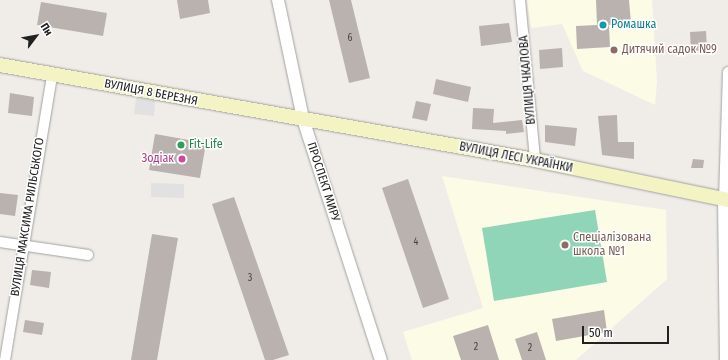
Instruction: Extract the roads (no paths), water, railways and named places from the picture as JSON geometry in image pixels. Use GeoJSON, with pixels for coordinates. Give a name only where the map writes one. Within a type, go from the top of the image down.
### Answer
{"type":"FeatureCollection","features":[{"type":"Feature","properties":{"kind":"main road","name":"ВУЛИЦЯ 8 БЕРЕЗНЯ"},"geometry":{"type":"LineString","coordinates":[[0,66],[303,119]]}},
{"type":"Feature","properties":{"kind":"main road","name":"ВУЛИЦЯ ЛЕСІ УКРАЇНКИ"},"geometry":{"type":"LineString","coordinates":[[303,119],[535,160],[726,200]]}},
{"type":"Feature","properties":{"kind":"street","name":"ПРОСПЕКТ МИРУ"},"geometry":{"type":"LineString","coordinates":[[278,0],[303,119],[381,360]]}},
{"type":"Feature","properties":{"kind":"street","name":"ВУЛИЦЯ ЧКАЛОВА"},"geometry":{"type":"LineString","coordinates":[[520,0],[535,160]]}},
{"type":"Feature","properties":{"kind":"street"},"geometry":{"type":"LineString","coordinates":[[726,360],[728,72]]}},
{"type":"Feature","properties":{"kind":"street","name":"ВУЛИЦЯ МАКСИМА РИЛЬСЬКОГО"},"geometry":{"type":"LineString","coordinates":[[5,360],[52,74]]}},
{"type":"Feature","properties":{"kind":"street"},"geometry":{"type":"LineString","coordinates":[[0,242],[88,255]]}},
{"type":"Feature","properties":{"kind":"place","name":"Ромашка"},"geometry":{"type":"Point","coordinates":[603,25]}},
{"type":"Feature","properties":{"kind":"place","name":"Дитячий садок №9"},"geometry":{"type":"Point","coordinates":[614,50]}},
{"type":"Feature","properties":{"kind":"place","name":"Fit-Life"},"geometry":{"type":"Point","coordinates":[181,145]}},
{"type":"Feature","properties":{"kind":"place","name":"Зодіак"},"geometry":{"type":"Point","coordinates":[182,159]}},
{"type":"Feature","properties":{"kind":"place","name":"Спеціалізована школа №1"},"geometry":{"type":"Point","coordinates":[565,245]}}]}
